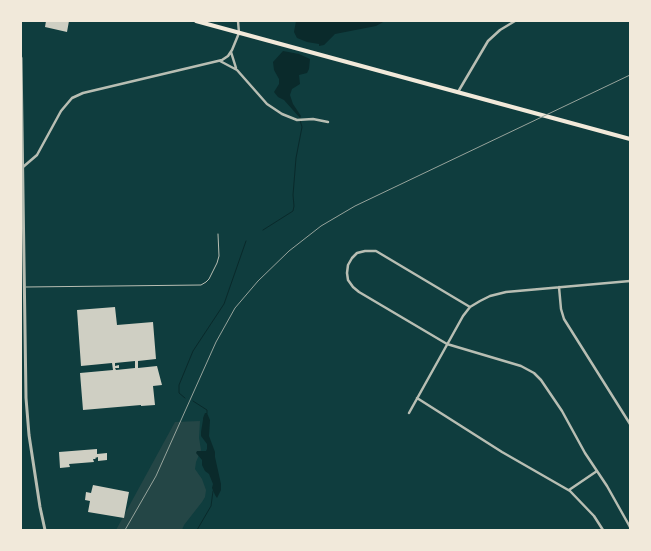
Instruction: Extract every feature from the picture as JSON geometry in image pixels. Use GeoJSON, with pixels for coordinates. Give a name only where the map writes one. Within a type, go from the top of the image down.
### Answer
{"type":"FeatureCollection","features":[{"type":"Feature","properties":{"kind":"main road"},"geometry":{"type":"LineString","coordinates":[[196,21],[630,139]]}},
{"type":"Feature","properties":{"kind":"street"},"geometry":{"type":"LineString","coordinates":[[23,167],[37,155],[61,111],[75,97],[83,93],[220,61],[231,52],[239,33],[238,21]]}},
{"type":"Feature","properties":{"kind":"street"},"geometry":{"type":"LineString","coordinates":[[458,92],[488,41],[500,30],[515,21]]}},
{"type":"Feature","properties":{"kind":"street"},"geometry":{"type":"LineString","coordinates":[[231,52],[237,70],[273,108],[297,120],[328,122]]}},
{"type":"Feature","properties":{"kind":"street"},"geometry":{"type":"LineString","coordinates":[[21,58],[22,230],[27,411],[40,507],[45,530]]}},
{"type":"Feature","properties":{"kind":"street"},"geometry":{"type":"LineString","coordinates":[[220,61],[237,70]]}},
{"type":"Feature","properties":{"kind":"street"},"geometry":{"type":"LineString","coordinates":[[470,307],[376,251],[368,250],[354,256],[347,269],[347,277],[355,290],[447,344],[521,366],[538,376],[559,406],[584,453],[597,471],[630,527]]}},
{"type":"Feature","properties":{"kind":"street"},"geometry":{"type":"LineString","coordinates":[[409,412],[465,314],[470,307],[486,297],[500,293],[630,280]]}},
{"type":"Feature","properties":{"kind":"street"},"geometry":{"type":"LineString","coordinates":[[560,287],[564,319],[630,424]]}},
{"type":"Feature","properties":{"kind":"street"},"geometry":{"type":"LineString","coordinates":[[417,398],[502,452],[569,490],[594,516],[603,530]]}},
{"type":"Feature","properties":{"kind":"street"},"geometry":{"type":"LineString","coordinates":[[569,490],[597,471]]}},
{"type":"Feature","properties":{"kind":"lane"},"geometry":{"type":"LineString","coordinates":[[24,287],[201,285],[208,281],[216,268],[219,256],[218,234]]}},
{"type":"Feature","properties":{"kind":"shaded area"},"geometry":{"type":"Polygon","coordinates":[[[296,21],[385,21],[376,26],[335,34],[324,45],[319,46],[319,44],[297,38],[294,32],[296,21]]]}},
{"type":"Feature","properties":{"kind":"shaded area"},"geometry":{"type":"Polygon","coordinates":[[[283,51],[299,54],[310,59],[307,73],[299,75],[300,84],[292,89],[290,95],[293,104],[301,116],[300,118],[274,92],[279,84],[279,79],[274,70],[273,62],[283,51]]]}},
{"type":"Feature","properties":{"kind":"shaded area"},"geometry":{"type":"Polygon","coordinates":[[[205,413],[207,413],[210,420],[209,436],[215,452],[221,484],[221,490],[217,498],[212,488],[213,484],[209,474],[205,471],[202,460],[196,453],[197,451],[206,451],[207,449],[207,444],[201,436],[205,413]]]}},
{"type":"Feature","properties":{"kind":"shaded area"},"geometry":{"type":"Polygon","coordinates":[[[200,421],[199,438],[201,450],[195,469],[202,479],[206,490],[205,497],[182,530],[116,530],[175,422],[200,421]]]}},
{"type":"Feature","properties":{"kind":"building"},"geometry":{"type":"Polygon","coordinates":[[[46,21],[69,21],[67,32],[45,27],[46,21]]]}},
{"type":"Feature","properties":{"kind":"building"},"geometry":{"type":"Polygon","coordinates":[[[115,307],[117,325],[153,322],[156,359],[138,361],[138,368],[157,366],[162,385],[153,386],[155,405],[83,410],[80,373],[113,370],[112,363],[81,366],[77,310],[115,307]],[[135,361],[115,363],[115,366],[119,365],[119,368],[115,368],[116,370],[135,368],[135,361]]]}},
{"type":"Feature","properties":{"kind":"building"},"geometry":{"type":"Polygon","coordinates":[[[97,449],[97,454],[107,453],[107,460],[98,461],[98,457],[93,459],[94,462],[69,464],[70,467],[60,468],[59,452],[97,449]]]}},
{"type":"Feature","properties":{"kind":"building"},"geometry":{"type":"Polygon","coordinates":[[[93,485],[129,492],[124,518],[88,512],[90,501],[85,500],[86,492],[91,493],[93,485]]]}},
{"type":"Feature","properties":{"kind":"waterway"},"geometry":{"type":"LineString","coordinates":[[263,230],[293,211],[296,158],[302,127],[300,120]]}},
{"type":"Feature","properties":{"kind":"waterway"},"geometry":{"type":"LineString","coordinates":[[185,398],[179,393],[179,385],[193,351],[224,304],[246,241]]}},
{"type":"Feature","properties":{"kind":"waterway"},"geometry":{"type":"LineString","coordinates":[[193,401],[207,410],[207,413]]}},
{"type":"Feature","properties":{"kind":"waterway"},"geometry":{"type":"LineString","coordinates":[[197,530],[211,506],[213,491]]}},
{"type":"Feature","properties":{"kind":"railway"},"geometry":{"type":"LineString","coordinates":[[125,530],[156,476],[216,342],[235,308],[258,281],[289,251],[321,226],[355,206],[630,75]]}}]}
